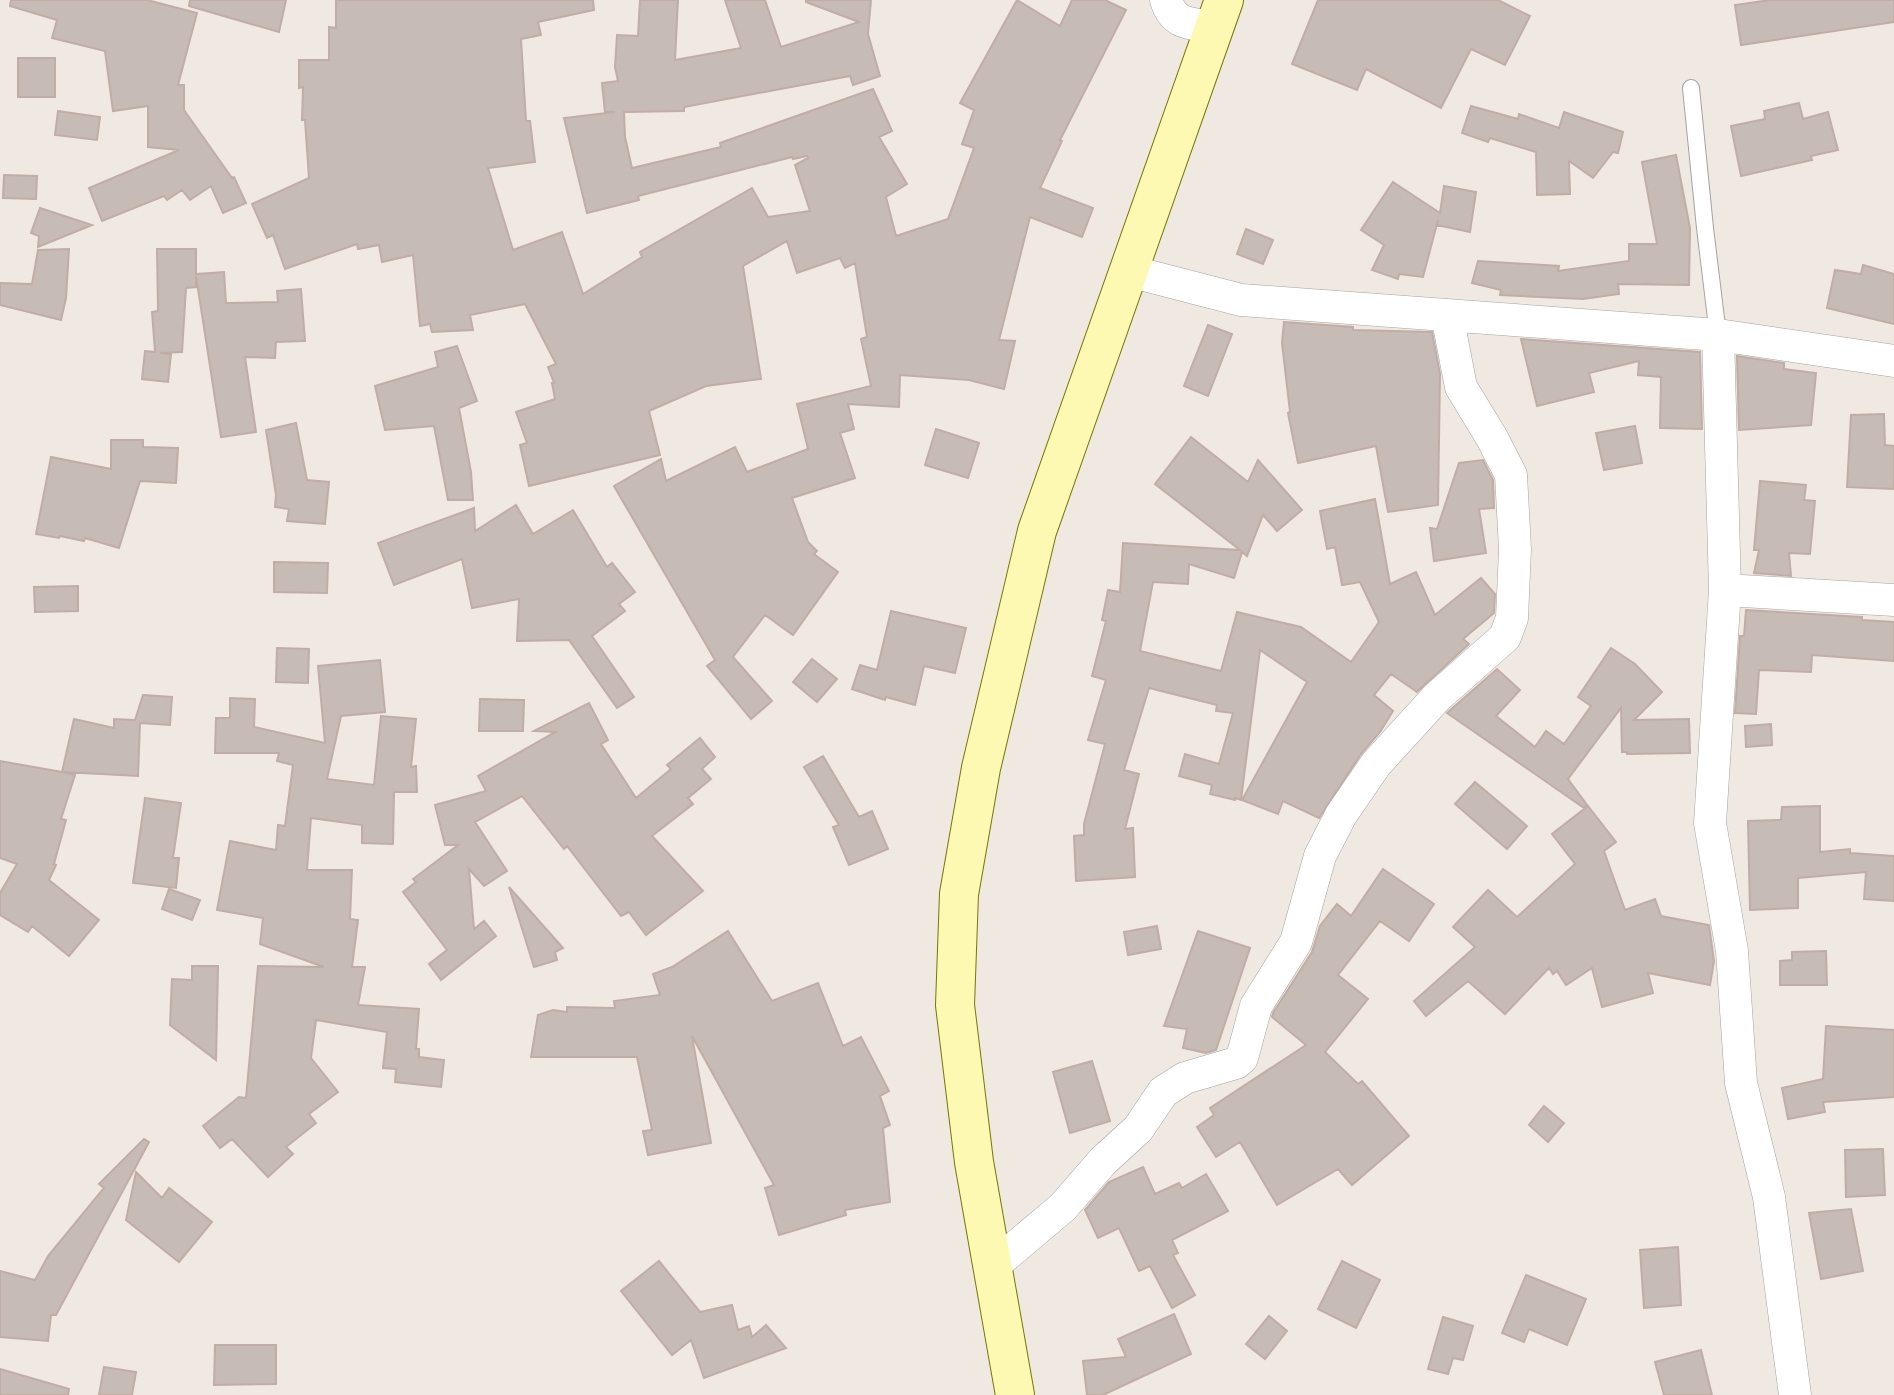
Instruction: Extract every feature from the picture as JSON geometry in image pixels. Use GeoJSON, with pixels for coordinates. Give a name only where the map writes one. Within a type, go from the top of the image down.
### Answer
{"type":"FeatureCollection","features":[{"type":"Feature","properties":{"kind":"main road"},"geometry":{"type":"LineString","coordinates":[[1015,1395],[974,1162],[955,1005],[960,894],[981,768],[1037,531],[1219,14]]}},
{"type":"Feature","properties":{"kind":"street"},"geometry":{"type":"LineString","coordinates":[[1166,0],[1169,11],[1179,20],[1219,14]]}},
{"type":"Feature","properties":{"kind":"street"},"geometry":{"type":"LineString","coordinates":[[1129,271],[1241,300],[1718,335],[1894,361]]}},
{"type":"Feature","properties":{"kind":"street"},"geometry":{"type":"LineString","coordinates":[[992,1267],[1063,1207],[1103,1161],[1138,1129],[1163,1092],[1185,1078],[1236,1063],[1242,1058],[1256,1006],[1296,942],[1320,856],[1341,815],[1376,764],[1437,697],[1505,637],[1512,618],[1515,549],[1511,475],[1461,387],[1447,315]]}},
{"type":"Feature","properties":{"kind":"street"},"geometry":{"type":"LineString","coordinates":[[1718,335],[1725,590],[1710,823],[1731,951],[1741,1083],[1769,1197],[1792,1355],[1795,1395]]}},
{"type":"Feature","properties":{"kind":"street"},"geometry":{"type":"LineString","coordinates":[[1725,590],[1894,600]]}},
{"type":"Feature","properties":{"kind":"lane"},"geometry":{"type":"LineString","coordinates":[[1691,88],[1704,228],[1718,335]]}},
{"type":"Feature","properties":{"kind":"building"},"geometry":{"type":"Polygon","coordinates":[[[11,0],[147,0],[197,13],[178,85],[184,85],[184,110],[232,178],[234,177],[246,203],[223,213],[211,186],[190,200],[182,190],[167,200],[164,196],[102,221],[89,188],[179,150],[148,147],[148,106],[113,111],[105,51],[52,38],[57,20],[10,6],[11,0]]]}},
{"type":"Feature","properties":{"kind":"building"},"geometry":{"type":"Polygon","coordinates":[[[190,0],[286,0],[279,32],[189,6],[190,0]]]}},
{"type":"Feature","properties":{"kind":"building"},"geometry":{"type":"Polygon","coordinates":[[[336,0],[593,0],[594,10],[538,22],[541,35],[521,39],[526,121],[530,121],[535,162],[488,168],[513,250],[562,232],[583,294],[642,257],[640,252],[752,188],[768,217],[810,211],[795,165],[808,158],[807,156],[792,157],[638,196],[639,200],[587,213],[564,118],[615,112],[605,112],[602,83],[618,81],[615,67],[617,35],[638,36],[640,0],[678,0],[675,60],[741,48],[725,0],[765,0],[781,47],[859,22],[806,0],[871,0],[868,34],[880,76],[853,85],[850,76],[684,107],[684,111],[624,112],[625,137],[632,168],[721,147],[720,143],[873,89],[892,131],[879,137],[907,184],[886,197],[896,236],[948,219],[974,148],[962,144],[974,110],[960,103],[1017,0],[1060,26],[1072,0],[1105,0],[1126,10],[1060,140],[1062,141],[1040,188],[1093,208],[1082,237],[1030,217],[999,340],[1015,341],[1004,389],[969,380],[900,375],[899,407],[848,404],[854,429],[840,433],[855,478],[792,498],[808,542],[817,551],[814,554],[838,572],[793,635],[765,615],[733,657],[772,701],[751,719],[707,666],[715,660],[614,486],[661,459],[666,481],[735,447],[747,472],[808,449],[797,404],[871,386],[861,339],[867,337],[855,263],[845,268],[840,258],[797,273],[787,241],[743,266],[761,379],[706,386],[649,411],[660,455],[529,486],[520,445],[527,443],[516,412],[555,399],[554,383],[548,367],[556,364],[525,304],[470,315],[473,330],[432,332],[430,324],[420,326],[413,255],[382,262],[379,245],[358,249],[357,244],[285,269],[273,235],[267,238],[252,204],[309,178],[305,120],[302,120],[303,87],[299,88],[299,60],[329,60],[329,27],[336,28],[336,0]]]}},
{"type":"Feature","properties":{"kind":"building"},"geometry":{"type":"Polygon","coordinates":[[[1318,0],[1498,0],[1530,16],[1505,65],[1471,49],[1441,108],[1366,69],[1357,90],[1292,64],[1318,0]]]}},
{"type":"Feature","properties":{"kind":"building"},"geometry":{"type":"Polygon","coordinates":[[[1770,0],[1894,0],[1894,22],[1741,45],[1735,5],[1770,0]]]}},
{"type":"Feature","properties":{"kind":"building"},"geometry":{"type":"Polygon","coordinates":[[[18,58],[55,58],[55,97],[18,97],[18,58]]]}},
{"type":"Feature","properties":{"kind":"building"},"geometry":{"type":"Polygon","coordinates":[[[1799,103],[1803,119],[1828,112],[1838,150],[1811,156],[1812,160],[1741,176],[1731,126],[1765,119],[1764,111],[1799,103]]]}},
{"type":"Feature","properties":{"kind":"building"},"geometry":{"type":"Polygon","coordinates":[[[1471,106],[1518,119],[1519,114],[1559,128],[1564,112],[1623,132],[1618,153],[1613,152],[1593,178],[1569,161],[1570,194],[1537,195],[1536,152],[1490,138],[1488,142],[1462,133],[1471,106]]]}},
{"type":"Feature","properties":{"kind":"building"},"geometry":{"type":"Polygon","coordinates":[[[58,111],[100,117],[97,140],[55,135],[58,111]]]}},
{"type":"Feature","properties":{"kind":"building"},"geometry":{"type":"Polygon","coordinates":[[[1676,155],[1690,228],[1689,285],[1618,284],[1619,294],[1583,299],[1500,295],[1501,290],[1472,283],[1478,261],[1559,266],[1558,271],[1629,261],[1629,244],[1657,244],[1642,162],[1676,155]]]}},
{"type":"Feature","properties":{"kind":"building"},"geometry":{"type":"Polygon","coordinates":[[[4,175],[37,176],[36,199],[3,198],[4,175]]]}},
{"type":"Feature","properties":{"kind":"building"},"geometry":{"type":"Polygon","coordinates":[[[1393,182],[1440,213],[1444,186],[1476,192],[1470,232],[1437,225],[1438,220],[1423,277],[1399,274],[1398,279],[1372,270],[1384,245],[1361,230],[1393,182]]]}},
{"type":"Feature","properties":{"kind":"building"},"geometry":{"type":"Polygon","coordinates":[[[40,208],[92,225],[38,247],[39,236],[31,233],[40,208]]]}},
{"type":"Feature","properties":{"kind":"building"},"geometry":{"type":"Polygon","coordinates":[[[1246,229],[1273,240],[1263,264],[1237,254],[1246,229]]]}},
{"type":"Feature","properties":{"kind":"building"},"geometry":{"type":"Polygon","coordinates":[[[69,249],[66,298],[61,320],[0,305],[0,283],[32,284],[38,250],[69,249]]]}},
{"type":"Feature","properties":{"kind":"building"},"geometry":{"type":"Polygon","coordinates":[[[157,249],[196,249],[196,274],[224,272],[226,303],[278,302],[277,291],[301,289],[305,341],[276,342],[275,358],[245,357],[256,432],[221,437],[196,276],[196,287],[186,288],[182,352],[160,353],[171,354],[168,382],[142,379],[145,351],[155,352],[152,312],[158,311],[157,249]]]}},
{"type":"Feature","properties":{"kind":"building"},"geometry":{"type":"Polygon","coordinates":[[[1863,265],[1894,274],[1894,324],[1827,308],[1835,270],[1861,274],[1863,265]]]}},
{"type":"Feature","properties":{"kind":"building"},"geometry":{"type":"Polygon","coordinates":[[[1284,322],[1353,327],[1353,330],[1432,332],[1440,374],[1438,505],[1388,512],[1376,446],[1298,463],[1288,413],[1282,343],[1284,322]]]}},
{"type":"Feature","properties":{"kind":"building"},"geometry":{"type":"Polygon","coordinates":[[[1208,325],[1232,334],[1208,396],[1184,386],[1208,325]]]}},
{"type":"Feature","properties":{"kind":"building"},"geometry":{"type":"Polygon","coordinates":[[[1521,339],[1700,352],[1702,429],[1660,428],[1661,377],[1638,375],[1639,361],[1589,373],[1594,392],[1537,406],[1521,339]]]}},
{"type":"Feature","properties":{"kind":"building"},"geometry":{"type":"Polygon","coordinates":[[[457,346],[477,401],[459,408],[471,472],[473,500],[448,500],[434,426],[385,430],[375,386],[438,367],[435,352],[457,346]]]}},
{"type":"Feature","properties":{"kind":"building"},"geometry":{"type":"Polygon","coordinates":[[[1737,356],[1784,363],[1784,369],[1816,373],[1811,425],[1739,430],[1737,356]]]}},
{"type":"Feature","properties":{"kind":"building"},"geometry":{"type":"Polygon","coordinates":[[[1884,414],[1885,445],[1894,446],[1894,489],[1847,487],[1851,415],[1884,414]]]}},
{"type":"Feature","properties":{"kind":"building"},"geometry":{"type":"Polygon","coordinates":[[[296,423],[307,480],[329,482],[325,524],[287,521],[289,509],[275,507],[276,495],[266,430],[296,423]]]}},
{"type":"Feature","properties":{"kind":"building"},"geometry":{"type":"Polygon","coordinates":[[[1635,426],[1642,463],[1604,470],[1596,433],[1635,426]]]}},
{"type":"Feature","properties":{"kind":"building"},"geometry":{"type":"Polygon","coordinates":[[[936,429],[979,443],[968,478],[925,465],[936,429]]]}},
{"type":"Feature","properties":{"kind":"building"},"geometry":{"type":"Polygon","coordinates":[[[1191,437],[1248,482],[1258,460],[1302,510],[1277,531],[1263,515],[1247,556],[1242,552],[1234,578],[1189,564],[1188,584],[1153,582],[1140,651],[1221,671],[1237,612],[1301,627],[1351,662],[1379,622],[1360,582],[1342,585],[1335,547],[1327,549],[1320,511],[1375,499],[1390,584],[1416,572],[1435,615],[1481,578],[1495,594],[1494,613],[1463,639],[1469,644],[1417,692],[1391,674],[1374,695],[1393,711],[1319,818],[1283,801],[1278,814],[1242,800],[1307,682],[1260,650],[1241,800],[1210,794],[1212,785],[1179,776],[1185,754],[1219,764],[1233,713],[1216,711],[1217,705],[1149,688],[1124,770],[1139,774],[1125,829],[1133,828],[1135,877],[1076,881],[1074,836],[1084,835],[1084,824],[1105,744],[1088,740],[1106,680],[1092,676],[1106,621],[1102,620],[1108,590],[1120,592],[1123,543],[1240,550],[1155,484],[1191,437]]]}},
{"type":"Feature","properties":{"kind":"building"},"geometry":{"type":"Polygon","coordinates":[[[111,440],[143,440],[143,447],[178,448],[176,483],[140,481],[119,548],[85,538],[84,541],[36,534],[51,457],[111,469],[111,440]]]}},
{"type":"Feature","properties":{"kind":"building"},"geometry":{"type":"Polygon","coordinates":[[[1483,460],[1493,480],[1494,508],[1479,509],[1486,553],[1434,561],[1430,528],[1437,529],[1459,463],[1483,460]]]}},
{"type":"Feature","properties":{"kind":"building"},"geometry":{"type":"Polygon","coordinates":[[[1760,481],[1806,485],[1804,500],[1815,501],[1810,554],[1789,553],[1791,576],[1754,573],[1759,550],[1754,550],[1760,481]]]}},
{"type":"Feature","properties":{"kind":"building"},"geometry":{"type":"Polygon","coordinates":[[[516,505],[533,534],[573,510],[607,567],[612,563],[635,592],[619,604],[625,611],[592,636],[634,697],[617,708],[569,640],[517,641],[519,599],[472,608],[462,559],[394,585],[378,543],[474,508],[475,531],[516,505]]]}},
{"type":"Feature","properties":{"kind":"building"},"geometry":{"type":"Polygon","coordinates":[[[274,562],[328,563],[327,593],[274,592],[274,562]]]}},
{"type":"Feature","properties":{"kind":"building"},"geometry":{"type":"Polygon","coordinates":[[[78,586],[78,611],[35,612],[34,587],[78,586]]]}},
{"type":"Feature","properties":{"kind":"building"},"geometry":{"type":"Polygon","coordinates":[[[1746,610],[1862,617],[1862,620],[1894,622],[1894,661],[1812,655],[1811,672],[1759,670],[1756,714],[1735,713],[1740,636],[1744,636],[1746,610]]]}},
{"type":"Feature","properties":{"kind":"building"},"geometry":{"type":"Polygon","coordinates":[[[891,611],[966,628],[955,673],[924,666],[915,705],[886,697],[885,700],[852,689],[860,665],[877,670],[891,611]]]}},
{"type":"Feature","properties":{"kind":"building"},"geometry":{"type":"Polygon","coordinates":[[[277,648],[309,649],[308,683],[276,682],[277,648]]]}},
{"type":"Feature","properties":{"kind":"building"},"geometry":{"type":"Polygon","coordinates":[[[1611,648],[1635,664],[1662,692],[1634,720],[1689,719],[1690,753],[1622,752],[1621,708],[1568,779],[1587,805],[1584,808],[1447,713],[1497,669],[1520,690],[1496,716],[1535,747],[1546,731],[1564,744],[1591,706],[1578,697],[1611,648]]]}},
{"type":"Feature","properties":{"kind":"building"},"geometry":{"type":"Polygon","coordinates":[[[812,659],[837,679],[817,702],[793,682],[812,659]]]}},
{"type":"Feature","properties":{"kind":"building"},"geometry":{"type":"Polygon","coordinates":[[[380,660],[385,712],[341,716],[327,779],[374,785],[381,716],[416,719],[411,767],[416,766],[417,792],[394,792],[393,844],[362,843],[362,825],[311,818],[307,870],[352,870],[350,919],[358,920],[352,967],[365,967],[358,1005],[419,1009],[416,1049],[419,1049],[419,1057],[444,1060],[441,1087],[395,1082],[396,1069],[383,1068],[387,1032],[316,1020],[311,1058],[338,1092],[309,1114],[316,1123],[286,1147],[293,1154],[268,1177],[232,1139],[220,1148],[203,1126],[239,1097],[246,1098],[258,966],[324,967],[260,944],[263,918],[217,910],[230,841],[276,850],[278,825],[285,826],[293,765],[277,761],[279,753],[215,753],[216,718],[230,718],[230,698],[255,699],[254,727],[325,743],[318,666],[380,660]]]}},
{"type":"Feature","properties":{"kind":"building"},"geometry":{"type":"Polygon","coordinates":[[[143,695],[172,697],[170,725],[140,723],[138,776],[63,772],[75,775],[61,819],[66,820],[54,864],[56,865],[49,880],[99,920],[69,956],[32,926],[28,932],[0,915],[0,893],[17,864],[0,858],[0,761],[62,772],[74,719],[114,728],[114,719],[135,720],[143,695]]]}},
{"type":"Feature","properties":{"kind":"building"},"geometry":{"type":"Polygon","coordinates":[[[480,699],[524,700],[523,731],[479,731],[480,699]]]}},
{"type":"Feature","properties":{"kind":"building"},"geometry":{"type":"Polygon","coordinates":[[[589,703],[608,740],[601,744],[636,798],[671,769],[667,765],[700,738],[715,757],[702,769],[711,779],[688,798],[693,804],[652,836],[703,891],[646,935],[629,912],[621,916],[567,846],[564,849],[522,796],[475,822],[507,871],[484,886],[469,869],[474,929],[484,921],[496,936],[441,980],[429,964],[447,950],[403,892],[416,882],[413,879],[458,845],[445,845],[435,805],[486,791],[478,776],[555,732],[534,731],[589,703]]]}},
{"type":"Feature","properties":{"kind":"building"},"geometry":{"type":"Polygon","coordinates":[[[1771,724],[1772,745],[1746,747],[1745,726],[1771,724]]]}},
{"type":"Feature","properties":{"kind":"building"},"geometry":{"type":"Polygon","coordinates":[[[823,756],[859,817],[872,811],[888,849],[849,865],[833,827],[839,825],[804,767],[823,756]]]}},
{"type":"Feature","properties":{"kind":"building"},"geometry":{"type":"Polygon","coordinates":[[[1475,782],[1527,826],[1507,849],[1455,804],[1475,782]]]}},
{"type":"Feature","properties":{"kind":"building"},"geometry":{"type":"Polygon","coordinates":[[[145,798],[181,803],[173,858],[179,858],[176,888],[133,883],[145,798]]]}},
{"type":"Feature","properties":{"kind":"building"},"geometry":{"type":"Polygon","coordinates":[[[1588,806],[1616,842],[1604,851],[1625,910],[1655,899],[1661,916],[1709,925],[1714,961],[1710,985],[1648,973],[1653,993],[1602,1007],[1592,968],[1566,985],[1557,971],[1553,974],[1549,968],[1505,1014],[1468,981],[1426,1016],[1414,1001],[1475,947],[1453,927],[1488,890],[1517,917],[1575,864],[1552,834],[1588,806]]]}},
{"type":"Feature","properties":{"kind":"building"},"geometry":{"type":"Polygon","coordinates":[[[1820,806],[1820,852],[1850,849],[1850,853],[1894,856],[1894,901],[1864,899],[1866,872],[1798,878],[1798,908],[1750,910],[1748,821],[1781,820],[1782,807],[1820,806]]]}},
{"type":"Feature","properties":{"kind":"building"},"geometry":{"type":"Polygon","coordinates":[[[1383,869],[1434,904],[1409,941],[1380,921],[1338,975],[1368,999],[1325,1052],[1358,1084],[1362,1081],[1409,1136],[1352,1185],[1338,1169],[1277,1205],[1240,1142],[1216,1157],[1197,1127],[1214,1115],[1210,1108],[1306,1045],[1272,1017],[1273,1013],[1312,952],[1320,926],[1337,904],[1351,916],[1383,869]]]}},
{"type":"Feature","properties":{"kind":"building"},"geometry":{"type":"Polygon","coordinates":[[[509,887],[563,948],[555,952],[557,960],[534,967],[509,887]]]}},
{"type":"Feature","properties":{"kind":"building"},"geometry":{"type":"Polygon","coordinates":[[[169,889],[200,900],[192,920],[162,909],[169,889]]]}},
{"type":"Feature","properties":{"kind":"building"},"geometry":{"type":"Polygon","coordinates":[[[1157,926],[1161,949],[1128,955],[1124,932],[1157,926]]]}},
{"type":"Feature","properties":{"kind":"building"},"geometry":{"type":"Polygon","coordinates":[[[728,931],[772,1001],[818,983],[843,1046],[861,1037],[889,1091],[880,1096],[890,1125],[883,1128],[890,1202],[845,1210],[846,1215],[779,1235],[765,1188],[774,1185],[692,1036],[711,1143],[648,1155],[643,1131],[652,1130],[637,1057],[531,1057],[538,1015],[553,1010],[567,1012],[567,1007],[615,1008],[614,1001],[660,995],[653,974],[672,967],[728,931]]]}},
{"type":"Feature","properties":{"kind":"building"},"geometry":{"type":"Polygon","coordinates":[[[1198,931],[1250,948],[1216,1050],[1206,1053],[1183,1048],[1187,1029],[1164,1026],[1198,931]]]}},
{"type":"Feature","properties":{"kind":"building"},"geometry":{"type":"Polygon","coordinates":[[[1826,951],[1827,985],[1780,985],[1780,961],[1792,960],[1792,952],[1826,951]]]}},
{"type":"Feature","properties":{"kind":"building"},"geometry":{"type":"Polygon","coordinates":[[[192,966],[218,966],[216,1060],[170,1025],[172,979],[192,980],[192,966]]]}},
{"type":"Feature","properties":{"kind":"building"},"geometry":{"type":"Polygon","coordinates":[[[1826,1026],[1894,1030],[1894,1097],[1823,1102],[1825,1112],[1788,1119],[1782,1088],[1823,1079],[1826,1026]]]}},
{"type":"Feature","properties":{"kind":"building"},"geometry":{"type":"Polygon","coordinates":[[[1092,1061],[1110,1121],[1070,1133],[1053,1072],[1092,1061]]]}},
{"type":"Feature","properties":{"kind":"building"},"geometry":{"type":"Polygon","coordinates":[[[1544,1106],[1564,1123],[1548,1142],[1529,1125],[1544,1106]]]}},
{"type":"Feature","properties":{"kind":"building"},"geometry":{"type":"Polygon","coordinates":[[[144,1139],[149,1142],[56,1315],[51,1315],[48,1341],[0,1337],[0,1271],[35,1280],[48,1256],[104,1188],[99,1184],[144,1139]]]}},
{"type":"Feature","properties":{"kind":"building"},"geometry":{"type":"Polygon","coordinates":[[[1883,1149],[1885,1195],[1846,1197],[1845,1150],[1883,1149]]]}},
{"type":"Feature","properties":{"kind":"building"},"geometry":{"type":"Polygon","coordinates":[[[1143,1167],[1155,1194],[1179,1183],[1182,1188],[1206,1174],[1228,1211],[1172,1240],[1178,1253],[1173,1255],[1195,1295],[1172,1308],[1150,1266],[1139,1271],[1119,1228],[1098,1238],[1085,1210],[1109,1182],[1143,1167]]]}},
{"type":"Feature","properties":{"kind":"building"},"geometry":{"type":"Polygon","coordinates":[[[136,1172],[162,1198],[169,1188],[212,1222],[179,1262],[126,1220],[136,1172]]]}},
{"type":"Feature","properties":{"kind":"building"},"geometry":{"type":"Polygon","coordinates":[[[1851,1209],[1863,1271],[1821,1279],[1809,1213],[1851,1209]]]}},
{"type":"Feature","properties":{"kind":"building"},"geometry":{"type":"Polygon","coordinates":[[[1678,1247],[1681,1305],[1644,1308],[1640,1250],[1678,1247]]]}},
{"type":"Feature","properties":{"kind":"building"},"geometry":{"type":"Polygon","coordinates":[[[659,1261],[700,1312],[732,1305],[738,1330],[749,1326],[752,1337],[766,1325],[786,1348],[704,1378],[691,1340],[672,1355],[621,1291],[659,1261]]]}},
{"type":"Feature","properties":{"kind":"building"},"geometry":{"type":"Polygon","coordinates":[[[1342,1261],[1380,1280],[1356,1328],[1318,1309],[1342,1261]]]}},
{"type":"Feature","properties":{"kind":"building"},"geometry":{"type":"Polygon","coordinates":[[[1526,1275],[1586,1299],[1567,1345],[1529,1329],[1524,1342],[1502,1333],[1526,1275]]]}},
{"type":"Feature","properties":{"kind":"building"},"geometry":{"type":"Polygon","coordinates":[[[1174,1314],[1191,1354],[1103,1395],[1087,1395],[1083,1361],[1126,1357],[1118,1339],[1174,1314]]]}},
{"type":"Feature","properties":{"kind":"building"},"geometry":{"type":"Polygon","coordinates":[[[1269,1316],[1287,1331],[1265,1359],[1246,1344],[1269,1316]]]}},
{"type":"Feature","properties":{"kind":"building"},"geometry":{"type":"Polygon","coordinates":[[[1443,1317],[1473,1326],[1463,1360],[1453,1358],[1448,1374],[1428,1369],[1443,1317]]]}},
{"type":"Feature","properties":{"kind":"building"},"geometry":{"type":"Polygon","coordinates":[[[215,1345],[276,1345],[276,1384],[214,1385],[215,1345]]]}},
{"type":"Feature","properties":{"kind":"building"},"geometry":{"type":"Polygon","coordinates":[[[1701,1350],[1712,1395],[1664,1395],[1655,1362],[1701,1350]]]}},
{"type":"Feature","properties":{"kind":"building"},"geometry":{"type":"Polygon","coordinates":[[[104,1367],[136,1372],[132,1395],[99,1395],[104,1367]]]}},
{"type":"Feature","properties":{"kind":"building"},"geometry":{"type":"Polygon","coordinates":[[[0,1369],[69,1389],[68,1395],[0,1395],[0,1369]]]}}]}
